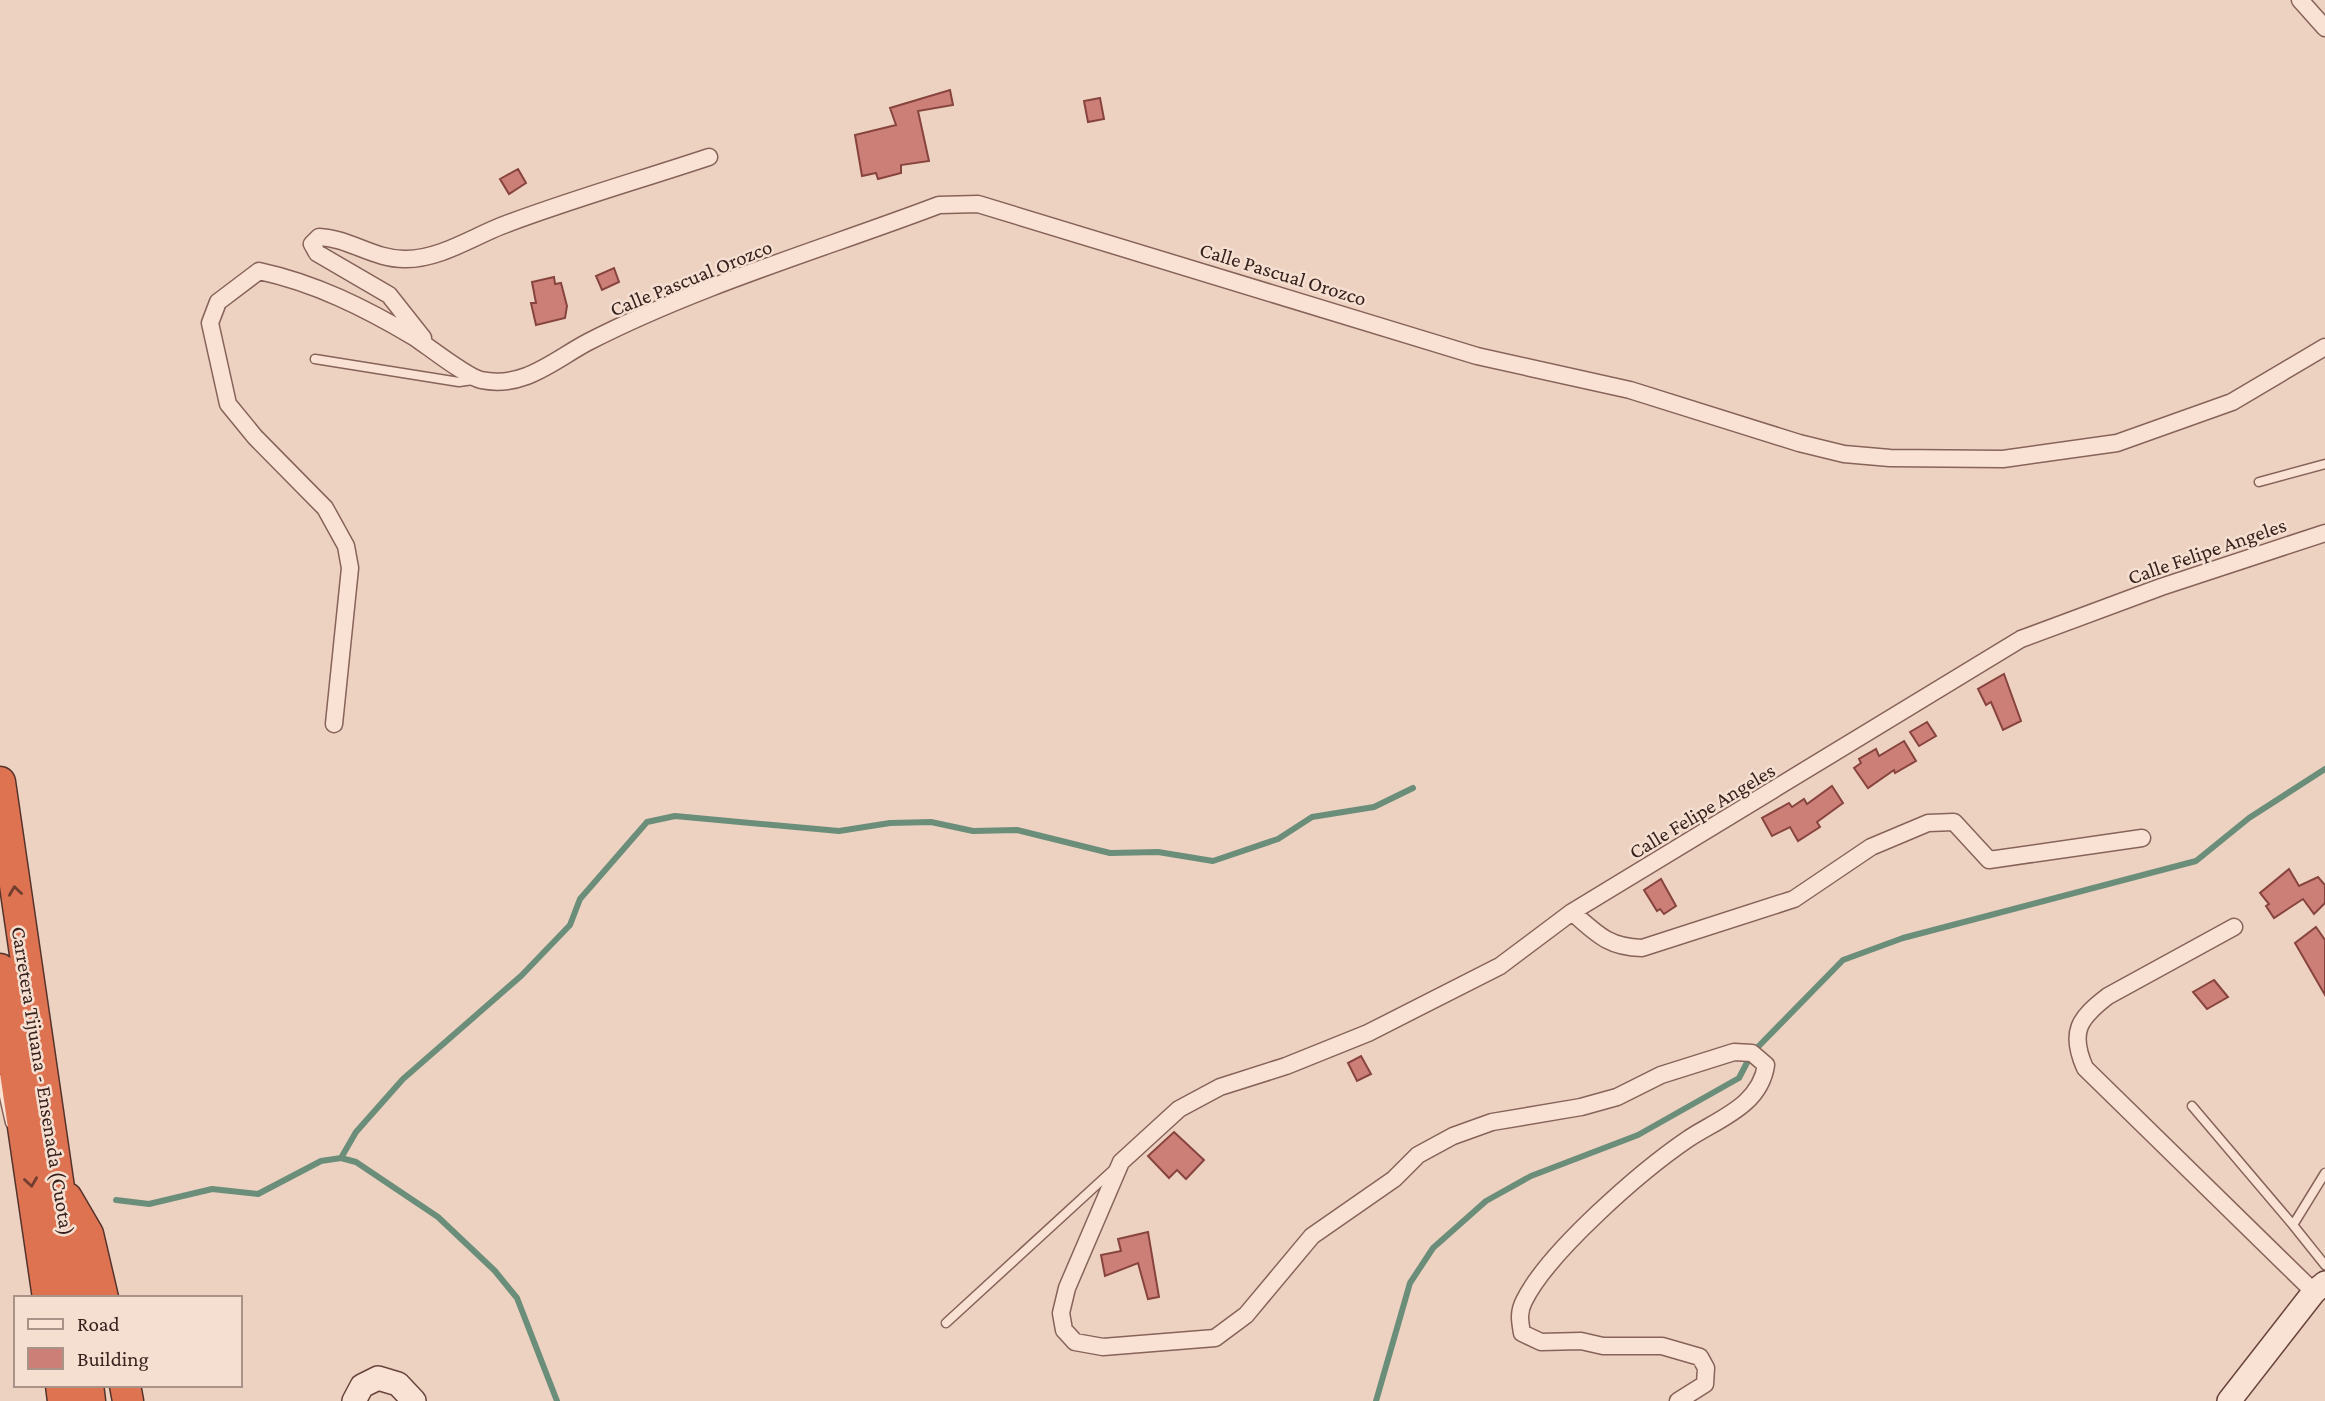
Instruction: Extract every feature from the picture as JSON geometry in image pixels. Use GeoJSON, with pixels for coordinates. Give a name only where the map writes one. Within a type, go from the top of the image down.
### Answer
{"type":"FeatureCollection","features":[{"type":"Feature","properties":{"kind":"highway","name":"Carretera Tijuana - Ensenada (Cuota)"},"geometry":{"type":"LineString","coordinates":[[0,782],[75,1296]]}},
{"type":"Feature","properties":{"kind":"highway","name":"Carretera Tijuana - Ensenada (Cuota)"},"geometry":{"type":"LineString","coordinates":[[0,969],[48,1296]]}},
{"type":"Feature","properties":{"kind":"highway"},"geometry":{"type":"LineString","coordinates":[[60,1188],[83,1222],[102,1296]]}},
{"type":"Feature","properties":{"kind":"main road"},"geometry":{"type":"LineString","coordinates":[[2229,1401],[2320,1288]]}},
{"type":"Feature","properties":{"kind":"main road"},"geometry":{"type":"LineString","coordinates":[[355,1401],[362,1386],[378,1378],[398,1384],[414,1401]]}},
{"type":"Feature","properties":{"kind":"street"},"geometry":{"type":"LineString","coordinates":[[2300,0],[2325,28]]}},
{"type":"Feature","properties":{"kind":"street"},"geometry":{"type":"LineString","coordinates":[[431,348],[389,295],[317,253],[312,244],[318,237],[329,237],[384,257],[416,257],[709,157]]}},
{"type":"Feature","properties":{"kind":"street","name":"Calle Pascual Orozco"},"geometry":{"type":"LineString","coordinates":[[479,380],[512,381],[544,370],[588,342],[704,292],[939,205],[978,204],[1477,356],[1630,390],[1799,443],[1856,455],[2003,459],[2117,443],[2232,402],[2325,347]]}},
{"type":"Feature","properties":{"kind":"street"},"geometry":{"type":"LineString","coordinates":[[334,724],[351,568],[346,546],[325,508],[255,438],[228,404],[209,323],[218,302],[259,271],[285,277],[362,306],[479,380]]}},
{"type":"Feature","properties":{"kind":"street","name":"Calle Felipe Angeles"},"geometry":{"type":"LineString","coordinates":[[1121,1162],[1179,1109],[1220,1087],[1286,1066],[1368,1033],[1500,966],[1572,912],[2021,639],[2161,587],[2325,533]]}},
{"type":"Feature","properties":{"kind":"street"},"geometry":{"type":"LineString","coordinates":[[1572,912],[1603,939],[1620,948],[1642,948],[1794,899],[1871,847],[1928,823],[1954,822],[1989,860],[2142,838]]}},
{"type":"Feature","properties":{"kind":"street"},"geometry":{"type":"LineString","coordinates":[[2234,927],[2108,996],[2090,1009],[2080,1026],[2077,1050],[2085,1068],[2320,1288]]}},
{"type":"Feature","properties":{"kind":"street"},"geometry":{"type":"LineString","coordinates":[[1121,1162],[1067,1288],[1061,1313],[1064,1330],[1075,1342],[1103,1347],[1215,1338],[1246,1315],[1312,1236],[1394,1179],[1418,1155],[1441,1142],[1492,1122],[1581,1107],[1617,1097],[1661,1075],[1734,1052],[1752,1053],[1766,1065],[1759,1091],[1654,1164],[1611,1202],[1560,1253],[1535,1284],[1519,1316],[1522,1333],[1541,1342],[1581,1341],[1603,1346],[1662,1346],[1700,1357],[1706,1368],[1705,1384],[1678,1401]]}},
{"type":"Feature","properties":{"kind":"lane"},"geometry":{"type":"LineString","coordinates":[[315,359],[459,382],[479,380]]}},
{"type":"Feature","properties":{"kind":"lane"},"geometry":{"type":"LineString","coordinates":[[2259,482],[2325,464]]}},
{"type":"Feature","properties":{"kind":"lane"},"geometry":{"type":"LineString","coordinates":[[0,1079],[6,1115],[24,1135]]}},
{"type":"Feature","properties":{"kind":"lane"},"geometry":{"type":"LineString","coordinates":[[2192,1106],[2325,1265]]}},
{"type":"Feature","properties":{"kind":"lane"},"geometry":{"type":"LineString","coordinates":[[946,1323],[1121,1162]]}},
{"type":"Feature","properties":{"kind":"lane"},"geometry":{"type":"LineString","coordinates":[[2292,1225],[2325,1173]]}},
{"type":"Feature","properties":{"kind":"building"},"geometry":{"type":"Polygon","coordinates":[[[950,90],[953,105],[918,111],[929,161],[901,165],[901,173],[878,179],[876,173],[862,176],[855,135],[896,125],[890,108],[950,90]]]}},
{"type":"Feature","properties":{"kind":"building"},"geometry":{"type":"Polygon","coordinates":[[[1100,98],[1104,119],[1088,122],[1084,101],[1100,98]]]}},
{"type":"Feature","properties":{"kind":"building"},"geometry":{"type":"Polygon","coordinates":[[[518,169],[526,183],[509,194],[500,179],[518,169]]]}},
{"type":"Feature","properties":{"kind":"building"},"geometry":{"type":"Polygon","coordinates":[[[614,268],[619,282],[602,290],[596,276],[614,268]]]}},
{"type":"Feature","properties":{"kind":"building"},"geometry":{"type":"Polygon","coordinates":[[[554,277],[555,284],[561,283],[567,306],[565,318],[536,325],[531,303],[536,303],[532,282],[554,277]]]}},
{"type":"Feature","properties":{"kind":"building"},"geometry":{"type":"Polygon","coordinates":[[[2004,674],[2021,721],[2003,730],[1991,702],[1986,705],[1978,689],[2004,674]]]}},
{"type":"Feature","properties":{"kind":"building"},"geometry":{"type":"Polygon","coordinates":[[[1927,722],[1936,736],[1919,746],[1910,732],[1927,722]]]}},
{"type":"Feature","properties":{"kind":"building"},"geometry":{"type":"Polygon","coordinates":[[[1904,741],[1916,761],[1895,773],[1894,770],[1868,788],[1854,768],[1861,763],[1859,759],[1876,749],[1879,756],[1904,741]]]}},
{"type":"Feature","properties":{"kind":"building"},"geometry":{"type":"Polygon","coordinates":[[[1832,786],[1843,803],[1817,822],[1820,827],[1798,841],[1790,827],[1772,836],[1762,818],[1789,803],[1792,807],[1804,799],[1807,804],[1832,786]]]}},
{"type":"Feature","properties":{"kind":"building"},"geometry":{"type":"Polygon","coordinates":[[[2289,869],[2299,886],[2318,877],[2325,885],[2325,903],[2314,914],[2303,899],[2274,918],[2266,906],[2269,904],[2260,893],[2289,869]]]}},
{"type":"Feature","properties":{"kind":"building"},"geometry":{"type":"Polygon","coordinates":[[[1661,879],[1676,906],[1664,914],[1660,909],[1657,911],[1644,890],[1661,879]]]}},
{"type":"Feature","properties":{"kind":"building"},"geometry":{"type":"Polygon","coordinates":[[[2316,927],[2325,940],[2325,995],[2295,943],[2316,927]]]}},
{"type":"Feature","properties":{"kind":"building"},"geometry":{"type":"Polygon","coordinates":[[[2214,980],[2228,997],[2207,1009],[2193,992],[2214,980]]]}},
{"type":"Feature","properties":{"kind":"building"},"geometry":{"type":"Polygon","coordinates":[[[1361,1056],[1371,1074],[1357,1081],[1348,1063],[1361,1056]]]}},
{"type":"Feature","properties":{"kind":"building"},"geometry":{"type":"Polygon","coordinates":[[[1174,1132],[1204,1160],[1186,1179],[1177,1170],[1169,1178],[1148,1156],[1174,1132]]]}},
{"type":"Feature","properties":{"kind":"building"},"geometry":{"type":"Polygon","coordinates":[[[1148,1232],[1159,1297],[1148,1299],[1138,1263],[1105,1276],[1101,1255],[1121,1251],[1118,1239],[1148,1232]]]}},
{"type":"Feature","properties":{"kind":"waterway"},"geometry":{"type":"LineString","coordinates":[[1376,1401],[1410,1283],[1433,1248],[1486,1201],[1531,1176],[1638,1135],[1739,1078],[1752,1053],[1843,960],[1903,938],[2196,861],[2249,818],[2325,769]]}},
{"type":"Feature","properties":{"kind":"waterway"},"geometry":{"type":"LineString","coordinates":[[341,1158],[356,1132],[403,1079],[521,976],[570,925],[580,899],[647,822],[675,816],[839,831],[890,823],[931,822],[973,831],[1017,830],[1110,853],[1158,852],[1213,861],[1278,839],[1312,817],[1374,807],[1413,788]]}},
{"type":"Feature","properties":{"kind":"waterway"},"geometry":{"type":"LineString","coordinates":[[116,1200],[149,1204],[212,1189],[258,1194],[321,1161],[341,1158],[356,1162],[438,1217],[495,1271],[517,1298],[557,1401]]}}]}
